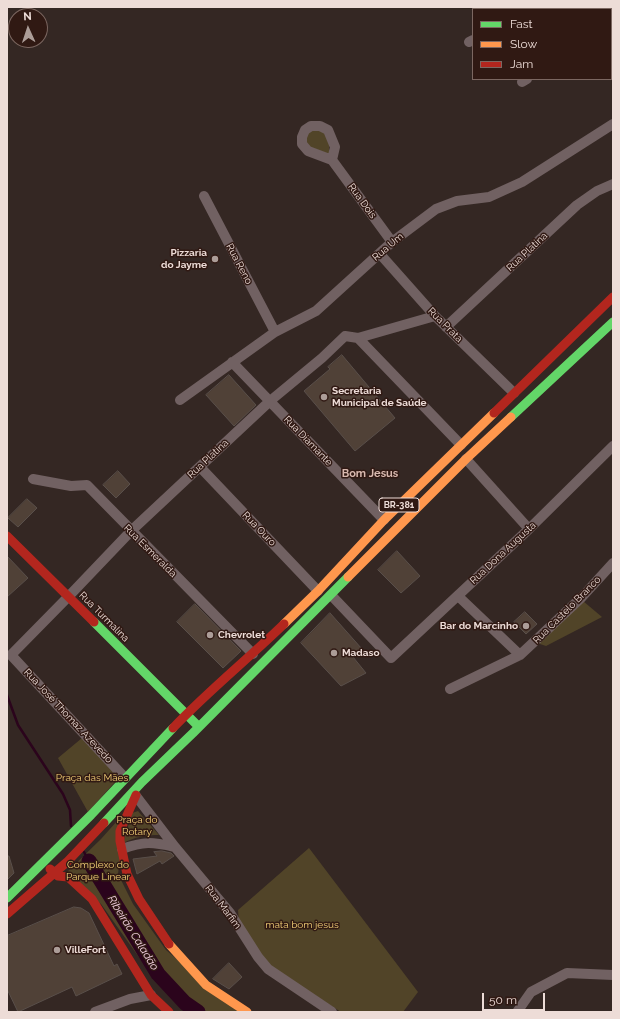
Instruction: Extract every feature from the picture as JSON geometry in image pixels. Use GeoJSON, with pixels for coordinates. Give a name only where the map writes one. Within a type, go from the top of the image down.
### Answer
{"type":"FeatureCollection","features":[{"type":"Feature","properties":{"kind":"main road","name":"BR-381"},"geometry":{"type":"LineString","coordinates":[[49,858],[186,714],[253,654],[318,591],[384,520],[613,297]]}},
{"type":"Feature","properties":{"kind":"main road","name":"BR-381"},"geometry":{"type":"LineString","coordinates":[[56,875],[142,782],[199,727],[466,459],[613,322]]}},
{"type":"Feature","properties":{"kind":"main road","name":"Rua Turmalina"},"geometry":{"type":"LineString","coordinates":[[7,536],[199,727]]}},
{"type":"Feature","properties":{"kind":"main road"},"geometry":{"type":"LineString","coordinates":[[142,782],[120,831],[127,874],[139,899],[171,946],[206,985],[247,1012]]}},
{"type":"Feature","properties":{"kind":"main road"},"geometry":{"type":"LineString","coordinates":[[49,858],[51,870],[56,875],[68,877],[92,899],[151,995],[169,1012]]}},
{"type":"Feature","properties":{"kind":"main road"},"geometry":{"type":"LineString","coordinates":[[7,898],[49,858]]}},
{"type":"Feature","properties":{"kind":"main road"},"geometry":{"type":"LineString","coordinates":[[7,914],[40,886],[56,875]]}},
{"type":"Feature","properties":{"kind":"street","name":"Rua Um"},"geometry":{"type":"LineString","coordinates":[[180,400],[275,332],[316,311],[392,242],[436,209],[458,201],[489,197],[522,182],[613,124]]}},
{"type":"Feature","properties":{"kind":"street","name":"Rua Dois"},"geometry":{"type":"LineString","coordinates":[[332,160],[392,242]]}},
{"type":"Feature","properties":{"kind":"street","name":"Rua Platina"},"geometry":{"type":"LineString","coordinates":[[446,327],[577,205],[597,191],[613,184]]}},
{"type":"Feature","properties":{"kind":"street","name":"Rua Reno"},"geometry":{"type":"LineString","coordinates":[[204,196],[275,332]]}},
{"type":"Feature","properties":{"kind":"street","name":"Rua Prata"},"geometry":{"type":"LineString","coordinates":[[380,254],[435,316],[514,393]]}},
{"type":"Feature","properties":{"kind":"street","name":"Rua Platina"},"geometry":{"type":"LineString","coordinates":[[11,655],[130,531],[270,401],[322,358],[345,336],[358,338],[435,316]]}},
{"type":"Feature","properties":{"kind":"street"},"geometry":{"type":"LineString","coordinates":[[358,338],[461,444]]}},
{"type":"Feature","properties":{"kind":"street","name":"Rua Diamante"},"geometry":{"type":"LineString","coordinates":[[232,362],[384,520]]}},
{"type":"Feature","properties":{"kind":"street","name":"Rua Dona Augusta"},"geometry":{"type":"LineString","coordinates":[[331,595],[391,658],[529,529],[613,446]]}},
{"type":"Feature","properties":{"kind":"street"},"geometry":{"type":"LineString","coordinates":[[466,459],[529,529]]}},
{"type":"Feature","properties":{"kind":"street","name":"Rua Ouro"},"geometry":{"type":"LineString","coordinates":[[200,467],[318,591]]}},
{"type":"Feature","properties":{"kind":"street","name":"Rua Esmeralda"},"geometry":{"type":"LineString","coordinates":[[34,479],[71,486],[87,485],[130,531],[253,654]]}},
{"type":"Feature","properties":{"kind":"street","name":"Rua Castelo Branco"},"geometry":{"type":"LineString","coordinates":[[450,689],[520,655],[582,597],[613,563]]}},
{"type":"Feature","properties":{"kind":"street"},"geometry":{"type":"LineString","coordinates":[[458,596],[520,655]]}},
{"type":"Feature","properties":{"kind":"street","name":"Rua José Thomaz Azevedo"},"geometry":{"type":"LineString","coordinates":[[11,655],[125,778]]}},
{"type":"Feature","properties":{"kind":"street"},"geometry":{"type":"LineString","coordinates":[[125,802],[136,796]]}},
{"type":"Feature","properties":{"kind":"street","name":"Rua Marfim"},"geometry":{"type":"LineString","coordinates":[[136,796],[175,848],[230,913],[258,958],[268,970],[332,1012]]}},
{"type":"Feature","properties":{"kind":"street"},"geometry":{"type":"LineString","coordinates":[[122,849],[139,843],[157,844],[175,848]]}},
{"type":"Feature","properties":{"kind":"street"},"geometry":{"type":"LineString","coordinates":[[517,1012],[531,992],[566,973],[613,975]]}},
{"type":"Feature","properties":{"kind":"street"},"geometry":{"type":"LineString","coordinates":[[96,1012],[130,999],[151,995]]}},
{"type":"Feature","properties":{"kind":"green space"},"geometry":{"type":"Polygon","coordinates":[[[311,129],[325,131],[329,138],[329,156],[315,153],[305,143],[307,133],[311,129]]]}},
{"type":"Feature","properties":{"kind":"green space"},"geometry":{"type":"Polygon","coordinates":[[[583,601],[602,617],[546,646],[537,643],[583,601]]]}},
{"type":"Feature","properties":{"kind":"green space","name":"Praça das Mães"},"geometry":{"type":"Polygon","coordinates":[[[82,738],[113,771],[115,777],[115,782],[88,812],[58,758],[82,738]]]}},
{"type":"Feature","properties":{"kind":"green space","name":"Complexo do Parque Linear"},"geometry":{"type":"Polygon","coordinates":[[[126,811],[118,874],[133,904],[166,950],[240,1012],[191,1012],[180,1005],[153,977],[101,904],[64,875],[101,839],[126,811]]]}},
{"type":"Feature","properties":{"kind":"green space","name":"Praça do Rotary"},"geometry":{"type":"Polygon","coordinates":[[[138,811],[159,835],[150,835],[132,839],[123,843],[132,813],[138,811]]]}},
{"type":"Feature","properties":{"kind":"green space","name":"mata bom jesus"},"geometry":{"type":"Polygon","coordinates":[[[309,848],[418,992],[403,1012],[341,1012],[264,963],[239,923],[238,910],[309,848]]]}},
{"type":"Feature","properties":{"kind":"building"},"geometry":{"type":"Polygon","coordinates":[[[342,355],[395,418],[355,451],[304,391],[330,369],[328,367],[342,355]]]}},
{"type":"Feature","properties":{"kind":"building"},"geometry":{"type":"Polygon","coordinates":[[[229,375],[256,405],[234,426],[206,395],[229,375]]]}},
{"type":"Feature","properties":{"kind":"building"},"geometry":{"type":"Polygon","coordinates":[[[118,471],[130,484],[116,498],[103,485],[118,471]]]}},
{"type":"Feature","properties":{"kind":"building"},"geometry":{"type":"Polygon","coordinates":[[[27,499],[37,508],[18,527],[8,518],[27,499]]]}},
{"type":"Feature","properties":{"kind":"building"},"geometry":{"type":"Polygon","coordinates":[[[397,551],[420,576],[401,593],[378,570],[397,551]]]}},
{"type":"Feature","properties":{"kind":"building"},"geometry":{"type":"Polygon","coordinates":[[[7,556],[28,578],[7,597],[7,556]]]}},
{"type":"Feature","properties":{"kind":"building","name":"Chevrolet"},"geometry":{"type":"Polygon","coordinates":[[[195,604],[241,651],[223,668],[177,622],[195,604]]]}},
{"type":"Feature","properties":{"kind":"building"},"geometry":{"type":"Polygon","coordinates":[[[525,612],[537,624],[526,634],[514,622],[525,612]]]}},
{"type":"Feature","properties":{"kind":"building","name":"Madaso"},"geometry":{"type":"Polygon","coordinates":[[[330,613],[362,649],[353,657],[366,673],[341,686],[301,643],[330,613]]]}},
{"type":"Feature","properties":{"kind":"building"},"geometry":{"type":"Polygon","coordinates":[[[162,851],[171,853],[174,856],[162,864],[160,861],[137,874],[133,859],[157,856],[154,852],[162,851]]]}},
{"type":"Feature","properties":{"kind":"building"},"geometry":{"type":"Polygon","coordinates":[[[7,856],[9,856],[14,873],[7,880],[7,856]]]}},
{"type":"Feature","properties":{"kind":"building","name":"VilleFort"},"geometry":{"type":"Polygon","coordinates":[[[74,907],[81,908],[89,913],[114,966],[117,964],[122,974],[76,996],[72,987],[18,1012],[7,989],[7,936],[74,907]]]}},
{"type":"Feature","properties":{"kind":"building"},"geometry":{"type":"Polygon","coordinates":[[[229,963],[242,977],[229,989],[213,979],[229,963]]]}},
{"type":"Feature","properties":{"kind":"waterway","name":"Ribeirão Caladão"},"geometry":{"type":"LineString","coordinates":[[7,695],[18,725],[63,794],[70,810],[71,826]]}},
{"type":"Feature","properties":{"kind":"waterway","name":"Ribeirão Caladão"},"geometry":{"type":"LineString","coordinates":[[84,852],[89,861]]}},
{"type":"Feature","properties":{"kind":"waterway","name":"Ribeirão Caladão"},"geometry":{"type":"LineString","coordinates":[[89,861],[158,974],[185,1003],[198,1012]]}},
{"type":"Feature","properties":{"kind":"traffic: fast"},"geometry":{"type":"LineString","coordinates":[[511,417],[613,322]]}},
{"type":"Feature","properties":{"kind":"traffic: fast"},"geometry":{"type":"LineString","coordinates":[[104,823],[142,782],[193,733],[348,577]]}},
{"type":"Feature","properties":{"kind":"traffic: fast"},"geometry":{"type":"LineString","coordinates":[[94,622],[199,727]]}},
{"type":"Feature","properties":{"kind":"traffic: fast"},"geometry":{"type":"LineString","coordinates":[[7,898],[91,815],[173,728]]}},
{"type":"Feature","properties":{"kind":"traffic: slow"},"geometry":{"type":"LineString","coordinates":[[284,624],[318,591],[384,520],[494,413]]}},
{"type":"Feature","properties":{"kind":"traffic: slow"},"geometry":{"type":"LineString","coordinates":[[348,577],[466,459],[511,417]]}},
{"type":"Feature","properties":{"kind":"traffic: slow"},"geometry":{"type":"LineString","coordinates":[[169,944],[206,985],[247,1012]]}},
{"type":"Feature","properties":{"kind":"traffic: jam"},"geometry":{"type":"LineString","coordinates":[[494,413],[613,297]]}},
{"type":"Feature","properties":{"kind":"traffic: jam"},"geometry":{"type":"LineString","coordinates":[[7,536],[94,622]]}},
{"type":"Feature","properties":{"kind":"traffic: jam"},"geometry":{"type":"LineString","coordinates":[[173,728],[200,701],[284,624]]}},
{"type":"Feature","properties":{"kind":"traffic: jam"},"geometry":{"type":"LineString","coordinates":[[136,795],[120,831],[120,841],[127,874],[139,899],[169,944]]}},
{"type":"Feature","properties":{"kind":"traffic: jam"},"geometry":{"type":"LineString","coordinates":[[7,914],[67,862],[104,823]]}},
{"type":"Feature","properties":{"kind":"traffic: jam"},"geometry":{"type":"LineString","coordinates":[[50,869],[58,876],[68,877],[92,899],[151,995],[169,1012]]}},
{"type":"Feature","properties":{"kind":"place","name":"Pizzaria do Jayme"},"geometry":{"type":"Point","coordinates":[215,259]}},
{"type":"Feature","properties":{"kind":"place","name":"Secretaria Municipal de Saúde"},"geometry":{"type":"Point","coordinates":[324,397]}},
{"type":"Feature","properties":{"kind":"place","name":"Bar do Marcinho"},"geometry":{"type":"Point","coordinates":[526,626]}},
{"type":"Feature","properties":{"kind":"place","name":"Chevrolet"},"geometry":{"type":"Point","coordinates":[210,635]}},
{"type":"Feature","properties":{"kind":"place","name":"Madaso"},"geometry":{"type":"Point","coordinates":[334,653]}},
{"type":"Feature","properties":{"kind":"place","name":"VilleFort"},"geometry":{"type":"Point","coordinates":[57,950]}},
{"type":"Feature","properties":{"kind":"district","name":"Bom Jesus"},"geometry":{"type":"Point","coordinates":[370,474]}}]}
